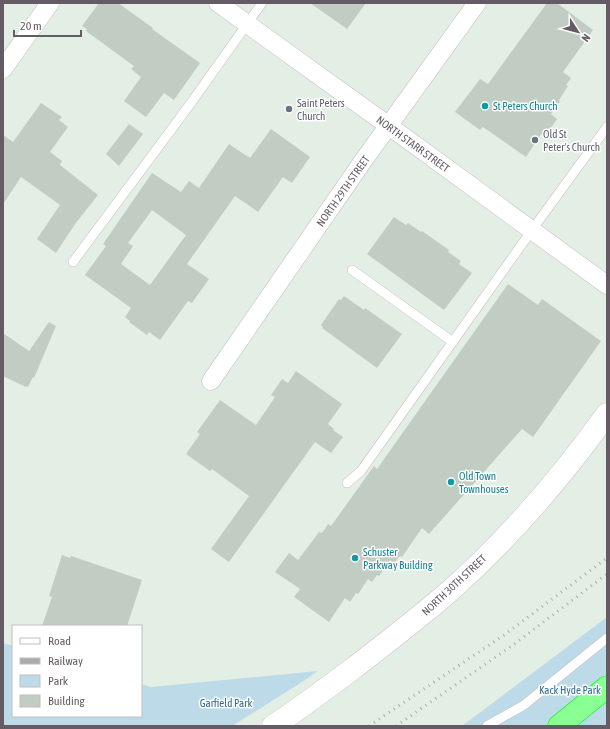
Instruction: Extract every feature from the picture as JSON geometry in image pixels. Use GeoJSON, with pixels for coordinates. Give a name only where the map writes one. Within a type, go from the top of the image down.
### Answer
{"type":"FeatureCollection","features":[{"type":"Feature","properties":{"kind":"highway"},"geometry":{"type":"LineString","coordinates":[[559,726],[607,687]]}},
{"type":"Feature","properties":{"kind":"main road","name":"NORTH 30TH STREET"},"geometry":{"type":"LineString","coordinates":[[273,726],[337,681],[452,590],[506,537],[552,485],[607,414]]}},
{"type":"Feature","properties":{"kind":"street"},"geometry":{"type":"LineString","coordinates":[[3,69],[50,3]]}},
{"type":"Feature","properties":{"kind":"street","name":"NORTH STARR STREET"},"geometry":{"type":"LineString","coordinates":[[218,3],[607,286]]}},
{"type":"Feature","properties":{"kind":"street","name":"NORTH 29TH STREET"},"geometry":{"type":"LineString","coordinates":[[211,381],[364,161],[477,3]]}},
{"type":"Feature","properties":{"kind":"lane"},"geometry":{"type":"LineString","coordinates":[[73,262],[191,103],[262,3]]}},
{"type":"Feature","properties":{"kind":"lane"},"geometry":{"type":"LineString","coordinates":[[347,483],[361,471],[607,126]]}},
{"type":"Feature","properties":{"kind":"lane"},"geometry":{"type":"LineString","coordinates":[[352,270],[453,342]]}},
{"type":"Feature","properties":{"kind":"lane"},"geometry":{"type":"LineString","coordinates":[[487,726],[524,705],[607,638]]}},
{"type":"Feature","properties":{"kind":"green space","name":"Kack Hyde Park"},"geometry":{"type":"Polygon","coordinates":[[[607,617],[607,726],[462,726],[607,617]]]}},
{"type":"Feature","properties":{"kind":"green space","name":"Garfield Park"},"geometry":{"type":"Polygon","coordinates":[[[3,643],[12,646],[12,717],[142,717],[142,684],[151,687],[318,671],[232,726],[3,726],[3,643]]]}},
{"type":"Feature","properties":{"kind":"building"},"geometry":{"type":"Polygon","coordinates":[[[99,3],[118,3],[200,63],[174,100],[164,93],[146,117],[124,101],[141,77],[131,69],[134,66],[86,31],[87,29],[82,26],[99,3]]]}},
{"type":"Feature","properties":{"kind":"building"},"geometry":{"type":"Polygon","coordinates":[[[310,3],[366,3],[347,29],[310,3]]]}},
{"type":"Feature","properties":{"kind":"building"},"geometry":{"type":"Polygon","coordinates":[[[547,3],[557,3],[593,30],[563,72],[571,78],[566,85],[568,86],[559,100],[560,101],[551,114],[557,119],[545,137],[541,134],[526,157],[483,127],[480,130],[455,112],[480,79],[488,84],[547,3]]]}},
{"type":"Feature","properties":{"kind":"building"},"geometry":{"type":"Polygon","coordinates":[[[41,103],[62,117],[59,120],[68,127],[50,152],[62,161],[60,165],[98,195],[75,224],[56,253],[37,239],[60,205],[21,177],[3,204],[3,135],[13,142],[41,103]]]}},
{"type":"Feature","properties":{"kind":"building"},"geometry":{"type":"Polygon","coordinates":[[[129,124],[143,134],[119,166],[106,154],[129,124]]]}},
{"type":"Feature","properties":{"kind":"building"},"geometry":{"type":"Polygon","coordinates":[[[271,129],[310,157],[292,183],[283,177],[258,212],[235,196],[187,264],[209,279],[192,303],[188,301],[160,340],[149,332],[147,335],[129,322],[130,321],[125,317],[131,308],[85,275],[106,246],[103,244],[152,173],[181,192],[189,181],[199,188],[229,144],[250,158],[271,129]],[[152,210],[128,243],[133,246],[121,264],[150,285],[186,235],[152,210]]]}},
{"type":"Feature","properties":{"kind":"building"},"geometry":{"type":"Polygon","coordinates":[[[394,217],[406,225],[408,223],[421,232],[422,231],[449,250],[448,252],[461,261],[459,264],[472,273],[444,310],[367,254],[394,217]]]}},
{"type":"Feature","properties":{"kind":"building"},"geometry":{"type":"Polygon","coordinates":[[[508,284],[538,305],[542,299],[601,341],[533,437],[522,429],[429,534],[422,528],[402,557],[400,556],[394,563],[390,560],[379,576],[377,575],[372,582],[368,579],[358,594],[356,593],[350,602],[345,598],[329,622],[294,597],[300,589],[275,572],[289,553],[298,560],[319,532],[322,533],[328,524],[331,526],[374,466],[377,469],[508,284]]]}},
{"type":"Feature","properties":{"kind":"building"},"geometry":{"type":"Polygon","coordinates":[[[344,296],[364,310],[365,308],[402,334],[377,368],[322,328],[323,327],[321,325],[339,299],[341,300],[344,296]]]}},
{"type":"Feature","properties":{"kind":"building"},"geometry":{"type":"Polygon","coordinates":[[[49,322],[56,326],[34,378],[33,377],[28,387],[3,376],[3,333],[29,351],[49,322]]]}},
{"type":"Feature","properties":{"kind":"building"},"geometry":{"type":"Polygon","coordinates":[[[296,371],[342,404],[328,424],[334,429],[333,430],[343,437],[331,453],[315,442],[229,562],[211,549],[249,496],[212,469],[210,471],[186,454],[200,434],[197,432],[220,400],[256,425],[275,397],[271,395],[282,379],[288,383],[296,371]]]}},
{"type":"Feature","properties":{"kind":"building"},"geometry":{"type":"Polygon","coordinates":[[[62,555],[70,558],[71,556],[142,580],[127,625],[42,625],[52,597],[49,596],[62,555]]]}},
{"type":"Feature","properties":{"kind":"railway"},"geometry":{"type":"LineString","coordinates":[[369,726],[504,635],[607,558]]}},
{"type":"Feature","properties":{"kind":"railway"},"geometry":{"type":"LineString","coordinates":[[396,726],[513,645],[607,574]]}},
{"type":"Feature","properties":{"kind":"place","name":"St Peters Church"},"geometry":{"type":"Point","coordinates":[485,106]}},
{"type":"Feature","properties":{"kind":"place","name":"Saint Peters Church"},"geometry":{"type":"Point","coordinates":[289,109]}},
{"type":"Feature","properties":{"kind":"place","name":"Old St Peter's Church"},"geometry":{"type":"Point","coordinates":[535,140]}},
{"type":"Feature","properties":{"kind":"place","name":"Old Town Townhouses"},"geometry":{"type":"Point","coordinates":[451,482]}},
{"type":"Feature","properties":{"kind":"place","name":"Schuster Parkway Building"},"geometry":{"type":"Point","coordinates":[355,558]}}]}
